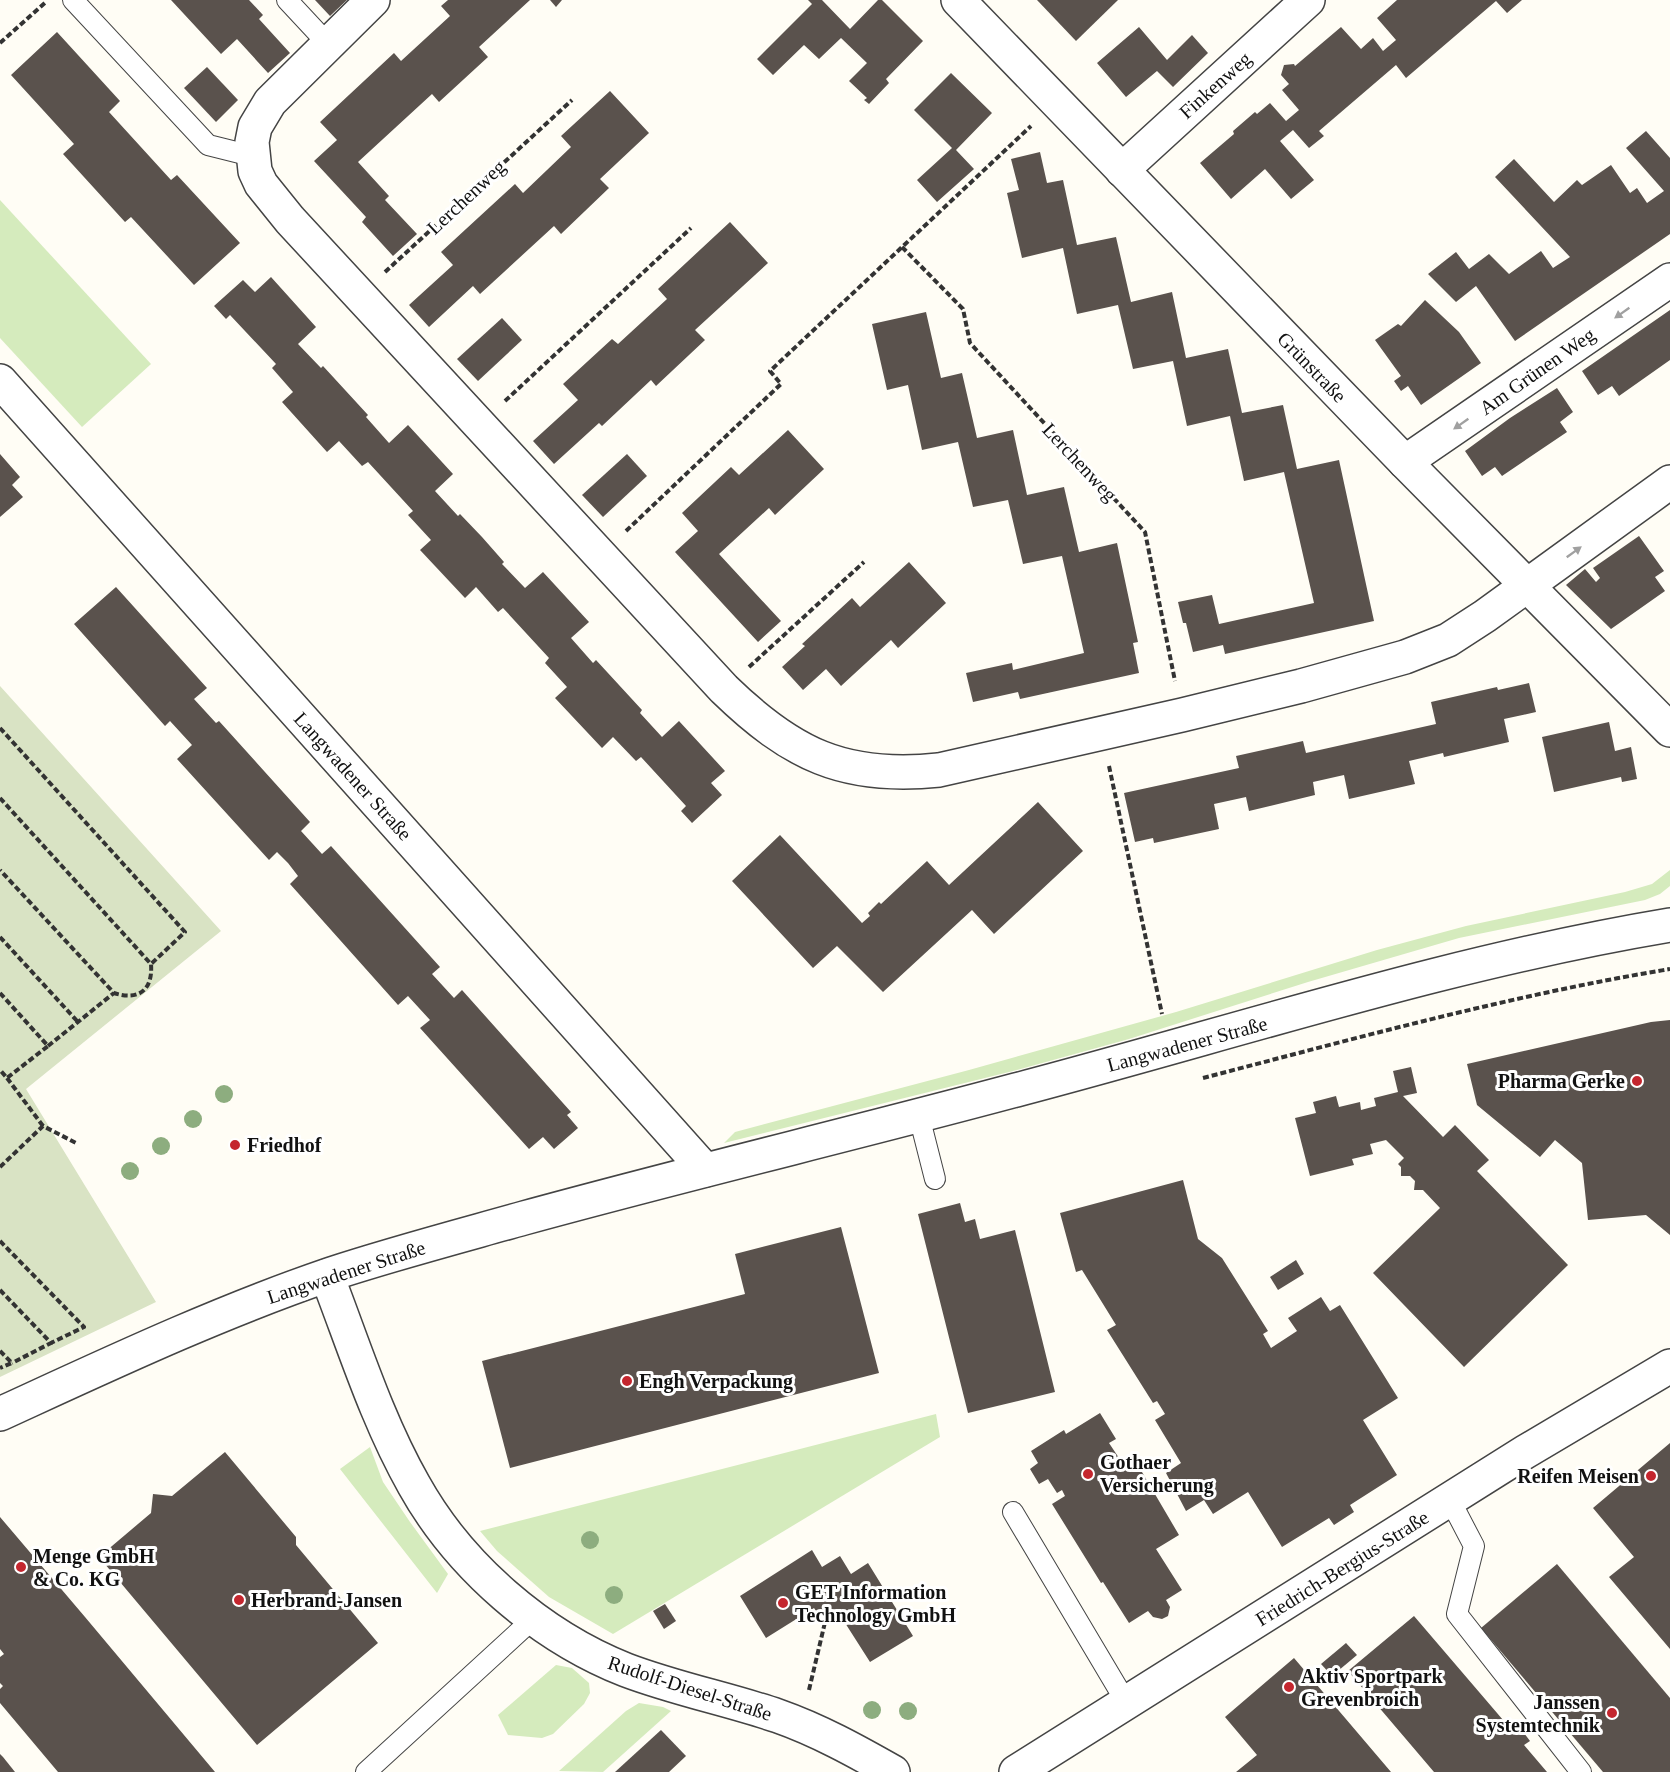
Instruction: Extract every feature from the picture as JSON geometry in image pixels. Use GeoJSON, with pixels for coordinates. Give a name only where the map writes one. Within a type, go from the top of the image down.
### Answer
{"type":"FeatureCollection","features":[{"type":"Feature","properties":{"kind":"street"},"geometry":{"type":"LineString","coordinates":[[374,0],[265,108],[255,127],[252,156],[258,178],[271,199],[724,689],[762,724],[793,745],[829,761],[849,767],[882,772],[911,773],[939,770],[1182,715],[1301,686],[1405,657],[1448,640],[1527,587],[1670,482]]}},
{"type":"Feature","properties":{"kind":"street","name":"Grünstraße"},"geometry":{"type":"LineString","coordinates":[[958,0],[1405,462],[1670,730]]}},
{"type":"Feature","properties":{"kind":"street","name":"Finkenweg"},"geometry":{"type":"LineString","coordinates":[[1122,170],[1308,0]]}},
{"type":"Feature","properties":{"kind":"street","name":"Am Grünen Weg"},"geometry":{"type":"LineString","coordinates":[[1405,462],[1670,280]]}},
{"type":"Feature","properties":{"kind":"street","name":"Langwadener Straße"},"geometry":{"type":"LineString","coordinates":[[0,381],[705,1170]]}},
{"type":"Feature","properties":{"kind":"street","name":"Langwadener Straße"},"geometry":{"type":"LineString","coordinates":[[0,1414],[194,1326],[327,1276],[388,1256],[705,1170],[1170,1049],[1480,964],[1561,945],[1670,925]]}},
{"type":"Feature","properties":{"kind":"street","name":"Rudolf-Diesel-Straße"},"geometry":{"type":"LineString","coordinates":[[327,1276],[379,1411],[415,1487],[460,1551],[504,1595],[533,1619],[582,1648],[624,1669],[779,1716],[892,1772]]}},
{"type":"Feature","properties":{"kind":"street","name":"Friedrich-Bergius-Straße"},"geometry":{"type":"LineString","coordinates":[[1016,1772],[1525,1452],[1670,1366]]}},
{"type":"Feature","properties":{"kind":"lane"},"geometry":{"type":"LineString","coordinates":[[73,0],[208,145],[252,156]]}},
{"type":"Feature","properties":{"kind":"lane"},"geometry":{"type":"LineString","coordinates":[[287,0],[328,44]]}},
{"type":"Feature","properties":{"kind":"lane"},"geometry":{"type":"LineString","coordinates":[[919,1116],[935,1179]]}},
{"type":"Feature","properties":{"kind":"lane"},"geometry":{"type":"LineString","coordinates":[[1450,1500],[1474,1546],[1457,1614],[1581,1772]]}},
{"type":"Feature","properties":{"kind":"lane"},"geometry":{"type":"LineString","coordinates":[[1013,1512],[1126,1702]]}},
{"type":"Feature","properties":{"kind":"lane"},"geometry":{"type":"LineString","coordinates":[[366,1772],[533,1619]]}},
{"type":"Feature","properties":{"kind":"path"},"geometry":{"type":"LineString","coordinates":[[0,43],[49,0]]}},
{"type":"Feature","properties":{"kind":"path","name":"Lerchenweg"},"geometry":{"type":"LineString","coordinates":[[360,295],[572,100]]}},
{"type":"Feature","properties":{"kind":"path"},"geometry":{"type":"LineString","coordinates":[[601,555],[782,384],[770,371],[1055,102]]}},
{"type":"Feature","properties":{"kind":"path"},"geometry":{"type":"LineString","coordinates":[[480,424],[691,228]]}},
{"type":"Feature","properties":{"kind":"path","name":"Lerchenweg"},"geometry":{"type":"LineString","coordinates":[[902,247],[963,309],[970,343],[1144,532],[1182,715]]}},
{"type":"Feature","properties":{"kind":"path"},"geometry":{"type":"LineString","coordinates":[[724,689],[864,562]]}},
{"type":"Feature","properties":{"kind":"path"},"geometry":{"type":"LineString","coordinates":[[0,728],[185,932],[152,964]]}},
{"type":"Feature","properties":{"kind":"path"},"geometry":{"type":"LineString","coordinates":[[1102,733],[1170,1049]]}},
{"type":"Feature","properties":{"kind":"path"},"geometry":{"type":"LineString","coordinates":[[0,798],[152,964],[152,976],[147,988],[138,995],[126,997],[114,993],[0,870]]}},
{"type":"Feature","properties":{"kind":"path"},"geometry":{"type":"LineString","coordinates":[[0,937],[78,1022]]}},
{"type":"Feature","properties":{"kind":"path"},"geometry":{"type":"LineString","coordinates":[[0,993],[48,1046]]}},
{"type":"Feature","properties":{"kind":"path"},"geometry":{"type":"LineString","coordinates":[[7,1078],[114,993]]}},
{"type":"Feature","properties":{"kind":"path"},"geometry":{"type":"LineString","coordinates":[[0,1070],[43,1126],[75,1143]]}},
{"type":"Feature","properties":{"kind":"path"},"geometry":{"type":"LineString","coordinates":[[0,1167],[43,1126]]}},
{"type":"Feature","properties":{"kind":"path"},"geometry":{"type":"LineString","coordinates":[[0,1241],[84,1327],[0,1368]]}},
{"type":"Feature","properties":{"kind":"path"},"geometry":{"type":"LineString","coordinates":[[0,1290],[51,1343]]}},
{"type":"Feature","properties":{"kind":"path"},"geometry":{"type":"LineString","coordinates":[[0,1351],[12,1363]]}},
{"type":"Feature","properties":{"kind":"path"},"geometry":{"type":"LineString","coordinates":[[800,1725],[826,1618]]}},
{"type":"Feature","properties":{"kind":"green space"},"geometry":{"type":"Polygon","coordinates":[[[0,200],[151,364],[82,427],[0,338],[0,200]]]}},
{"type":"Feature","properties":{"kind":"green space"},"geometry":{"type":"Polygon","coordinates":[[[0,686],[221,931],[26,1089],[156,1302],[0,1377],[0,686]]]}},
{"type":"Feature","properties":{"kind":"green space"},"geometry":{"type":"Polygon","coordinates":[[[1670,870],[1670,886],[1660,894],[1645,900],[1459,938],[1308,982],[1129,1039],[1013,1071],[724,1143],[735,1132],[1176,1012],[1377,950],[1466,926],[1625,892],[1652,884],[1670,870]]]}},
{"type":"Feature","properties":{"kind":"green space"},"geometry":{"type":"Polygon","coordinates":[[[936,1414],[940,1437],[613,1634],[549,1597],[497,1551],[480,1531],[936,1414]]]}},
{"type":"Feature","properties":{"kind":"green space"},"geometry":{"type":"Polygon","coordinates":[[[370,1447],[383,1482],[448,1574],[437,1593],[340,1469],[370,1447]]]}},
{"type":"Feature","properties":{"kind":"green space"},"geometry":{"type":"Polygon","coordinates":[[[556,1665],[572,1668],[589,1683],[590,1693],[584,1704],[553,1734],[542,1738],[508,1735],[498,1715],[556,1665]]]}},
{"type":"Feature","properties":{"kind":"green space"},"geometry":{"type":"Polygon","coordinates":[[[639,1703],[663,1707],[671,1711],[603,1772],[559,1771],[626,1711],[639,1703]]]}},
{"type":"Feature","properties":{"kind":"building"},"geometry":{"type":"Polygon","coordinates":[[[171,0],[249,0],[263,15],[259,19],[290,53],[268,73],[237,39],[221,54],[171,0]]]}},
{"type":"Feature","properties":{"kind":"building"},"geometry":{"type":"Polygon","coordinates":[[[315,0],[347,0],[330,16],[315,0]]]}},
{"type":"Feature","properties":{"kind":"building"},"geometry":{"type":"Polygon","coordinates":[[[448,0],[530,0],[479,47],[488,57],[439,102],[432,94],[358,162],[389,196],[385,200],[417,234],[393,256],[362,222],[366,217],[314,161],[337,140],[320,122],[394,53],[401,61],[450,16],[441,6],[448,0]]]}},
{"type":"Feature","properties":{"kind":"building"},"geometry":{"type":"Polygon","coordinates":[[[550,0],[562,0],[556,7],[550,0]]]}},
{"type":"Feature","properties":{"kind":"building"},"geometry":{"type":"Polygon","coordinates":[[[808,0],[822,0],[850,29],[878,0],[882,0],[923,41],[886,79],[889,83],[869,104],[864,100],[867,98],[849,81],[867,63],[841,38],[819,59],[804,45],[773,75],[757,59],[812,4],[808,0]]]}},
{"type":"Feature","properties":{"kind":"building"},"geometry":{"type":"Polygon","coordinates":[[[1037,0],[1118,0],[1076,41],[1037,0]]]}},
{"type":"Feature","properties":{"kind":"building"},"geometry":{"type":"Polygon","coordinates":[[[1397,0],[1522,0],[1507,13],[1496,1],[1406,78],[1396,65],[1319,131],[1324,136],[1309,148],[1293,130],[1280,141],[1314,180],[1291,199],[1265,169],[1231,199],[1200,163],[1234,134],[1233,131],[1255,112],[1257,114],[1270,103],[1286,121],[1299,110],[1282,90],[1289,84],[1281,75],[1284,65],[1294,64],[1295,66],[1341,27],[1361,49],[1373,38],[1383,51],[1396,40],[1377,18],[1397,0]]]}},
{"type":"Feature","properties":{"kind":"building"},"geometry":{"type":"Polygon","coordinates":[[[1139,27],[1167,60],[1192,35],[1208,53],[1173,87],[1157,71],[1126,97],[1097,63],[1139,27]]]}},
{"type":"Feature","properties":{"kind":"building"},"geometry":{"type":"Polygon","coordinates":[[[57,32],[120,101],[109,112],[171,180],[177,175],[240,243],[194,285],[131,217],[125,222],[63,154],[74,144],[11,75],[57,32]]]}},
{"type":"Feature","properties":{"kind":"building"},"geometry":{"type":"Polygon","coordinates":[[[207,67],[238,100],[216,122],[184,88],[207,67]]]}},
{"type":"Feature","properties":{"kind":"building"},"geometry":{"type":"Polygon","coordinates":[[[951,73],[992,113],[956,150],[974,169],[937,202],[917,180],[952,148],[914,110],[951,73]]]}},
{"type":"Feature","properties":{"kind":"building"},"geometry":{"type":"Polygon","coordinates":[[[610,91],[649,133],[600,179],[609,188],[561,234],[554,226],[480,294],[473,286],[429,327],[409,305],[453,265],[441,252],[515,184],[523,193],[571,147],[561,136],[610,91]]]}},
{"type":"Feature","properties":{"kind":"building"},"geometry":{"type":"Polygon","coordinates":[[[1646,131],[1670,158],[1670,234],[1515,341],[1476,286],[1456,302],[1428,274],[1456,252],[1469,269],[1489,254],[1509,274],[1541,251],[1553,268],[1570,257],[1495,177],[1514,159],[1554,202],[1577,180],[1582,185],[1611,165],[1630,193],[1637,188],[1647,203],[1664,191],[1626,148],[1646,131]]]}},
{"type":"Feature","properties":{"kind":"building"},"geometry":{"type":"Polygon","coordinates":[[[1040,152],[1047,183],[1063,180],[1077,245],[1116,237],[1131,302],[1172,292],[1186,358],[1228,349],[1242,413],[1283,405],[1297,469],[1339,460],[1374,621],[1225,654],[1223,645],[1193,652],[1178,602],[1212,595],[1219,624],[1314,603],[1284,472],[1244,481],[1230,416],[1187,426],[1173,361],[1133,369],[1118,305],[1077,314],[1063,248],[1022,258],[1007,193],[1019,190],[1011,159],[1040,152]]]}},
{"type":"Feature","properties":{"kind":"building"},"geometry":{"type":"Polygon","coordinates":[[[730,222],[768,263],[695,330],[705,340],[656,386],[651,380],[602,426],[599,423],[554,464],[533,441],[578,400],[563,384],[612,339],[618,344],[667,299],[658,289],[730,222]]]}},
{"type":"Feature","properties":{"kind":"building"},"geometry":{"type":"Polygon","coordinates":[[[271,277],[316,327],[298,344],[321,368],[323,366],[368,415],[366,417],[389,443],[408,425],[453,474],[435,491],[482,537],[504,562],[502,564],[525,588],[543,572],[589,622],[571,638],[593,663],[596,660],[642,710],[640,713],[662,737],[679,721],[725,771],[711,783],[722,795],[692,823],[681,811],[686,806],[641,757],[636,761],[613,737],[602,748],[555,698],[567,687],[545,663],[549,658],[503,608],[498,612],[476,587],[465,598],[420,550],[431,540],[408,515],[413,511],[368,462],[362,466],[339,441],[327,452],[282,402],[293,392],[272,368],[276,364],[230,315],[226,319],[214,306],[243,280],[255,292],[271,277]]]}},
{"type":"Feature","properties":{"kind":"building"},"geometry":{"type":"Polygon","coordinates":[[[1425,300],[1459,332],[1481,363],[1421,405],[1408,386],[1401,391],[1394,381],[1401,376],[1375,340],[1398,324],[1401,326],[1425,300]]]}},
{"type":"Feature","properties":{"kind":"building"},"geometry":{"type":"Polygon","coordinates":[[[1670,310],[1670,360],[1619,396],[1612,386],[1598,395],[1582,371],[1670,310]]]}},
{"type":"Feature","properties":{"kind":"building"},"geometry":{"type":"Polygon","coordinates":[[[926,312],[941,378],[962,373],[977,438],[1013,430],[1027,495],[1064,487],[1079,552],[1117,543],[1138,642],[1133,643],[1139,673],[1020,699],[1018,692],[973,702],[966,673],[1012,663],[1013,670],[1084,653],[1062,556],[1023,564],[1008,500],[973,507],[958,442],[922,450],[908,385],[887,390],[872,324],[926,312]]]}},
{"type":"Feature","properties":{"kind":"building"},"geometry":{"type":"Polygon","coordinates":[[[502,318],[522,340],[478,381],[457,359],[502,318]]]}},
{"type":"Feature","properties":{"kind":"building"},"geometry":{"type":"Polygon","coordinates":[[[1557,388],[1573,412],[1560,422],[1567,432],[1502,476],[1495,467],[1482,476],[1465,451],[1510,418],[1557,388]]]}},
{"type":"Feature","properties":{"kind":"building"},"geometry":{"type":"Polygon","coordinates":[[[788,430],[824,469],[775,515],[769,508],[719,554],[781,621],[758,642],[675,552],[698,531],[682,513],[731,467],[739,475],[788,430]]]}},
{"type":"Feature","properties":{"kind":"building"},"geometry":{"type":"Polygon","coordinates":[[[0,454],[20,477],[12,485],[23,497],[0,517],[0,454]]]}},
{"type":"Feature","properties":{"kind":"building"},"geometry":{"type":"Polygon","coordinates":[[[627,454],[647,476],[603,517],[582,495],[627,454]]]}},
{"type":"Feature","properties":{"kind":"building"},"geometry":{"type":"Polygon","coordinates":[[[1639,536],[1664,571],[1655,577],[1665,591],[1611,629],[1566,585],[1585,569],[1596,582],[1600,578],[1593,568],[1639,536]]]}},
{"type":"Feature","properties":{"kind":"building"},"geometry":{"type":"Polygon","coordinates":[[[909,562],[946,603],[898,648],[891,640],[841,686],[826,669],[803,690],[782,667],[805,646],[802,644],[852,598],[860,607],[909,562]]]}},
{"type":"Feature","properties":{"kind":"building"},"geometry":{"type":"Polygon","coordinates":[[[116,587],[207,688],[194,699],[216,723],[219,721],[310,822],[301,831],[322,854],[331,846],[440,967],[432,974],[454,998],[462,990],[571,1112],[567,1115],[578,1128],[554,1149],[543,1137],[529,1149],[420,1028],[430,1020],[408,996],[398,1005],[290,884],[298,876],[288,863],[277,852],[269,860],[177,759],[192,745],[170,721],[165,726],[74,624],[116,587]]]}},
{"type":"Feature","properties":{"kind":"building"},"geometry":{"type":"Polygon","coordinates":[[[1529,683],[1536,712],[1504,719],[1509,742],[1444,757],[1443,753],[1409,761],[1415,784],[1349,799],[1344,775],[1313,782],[1315,795],[1249,811],[1246,797],[1214,804],[1219,829],[1154,843],[1153,838],[1135,842],[1124,793],[1239,768],[1236,756],[1303,741],[1306,753],[1436,724],[1431,702],[1497,687],[1498,690],[1529,683]]]}},
{"type":"Feature","properties":{"kind":"building"},"geometry":{"type":"Polygon","coordinates":[[[1609,722],[1615,751],[1631,747],[1637,779],[1622,782],[1621,777],[1554,792],[1542,737],[1609,722]]]}},
{"type":"Feature","properties":{"kind":"building"},"geometry":{"type":"Polygon","coordinates":[[[1038,802],[1083,851],[994,934],[972,910],[883,992],[837,946],[813,968],[732,881],[780,835],[862,923],[870,916],[868,913],[879,902],[881,904],[927,861],[949,885],[1038,802]]]}},
{"type":"Feature","properties":{"kind":"building"},"geometry":{"type":"Polygon","coordinates":[[[1670,1020],[1670,1235],[1646,1215],[1588,1220],[1582,1163],[1555,1140],[1540,1157],[1477,1105],[1467,1064],[1651,1022],[1670,1020]]]}},
{"type":"Feature","properties":{"kind":"building"},"geometry":{"type":"Polygon","coordinates":[[[1411,1067],[1417,1093],[1403,1096],[1443,1137],[1455,1125],[1489,1160],[1477,1171],[1568,1265],[1464,1367],[1373,1273],[1440,1208],[1423,1190],[1414,1190],[1415,1181],[1410,1176],[1401,1176],[1401,1167],[1398,1164],[1404,1158],[1386,1140],[1370,1144],[1373,1154],[1352,1159],[1354,1165],[1310,1176],[1295,1118],[1316,1113],[1313,1102],[1336,1096],[1339,1107],[1360,1102],[1361,1110],[1376,1106],[1374,1098],[1398,1092],[1393,1071],[1411,1067]]]}},
{"type":"Feature","properties":{"kind":"building"},"geometry":{"type":"Polygon","coordinates":[[[1183,1180],[1198,1239],[1222,1258],[1268,1331],[1263,1334],[1271,1348],[1297,1331],[1288,1318],[1321,1297],[1330,1311],[1340,1305],[1398,1398],[1363,1420],[1397,1475],[1350,1505],[1354,1512],[1334,1525],[1329,1518],[1282,1547],[1248,1492],[1213,1514],[1204,1500],[1186,1511],[1166,1473],[1181,1463],[1155,1420],[1165,1414],[1157,1401],[1153,1403],[1107,1330],[1116,1325],[1082,1270],[1076,1272],[1060,1213],[1183,1180]]]}},
{"type":"Feature","properties":{"kind":"building"},"geometry":{"type":"Polygon","coordinates":[[[960,1203],[965,1222],[975,1219],[980,1239],[1015,1230],[1055,1392],[968,1413],[918,1214],[960,1203]]]}},
{"type":"Feature","properties":{"kind":"building","name":"Engh Verpackung"},"geometry":{"type":"Polygon","coordinates":[[[841,1227],[879,1373],[510,1468],[482,1361],[745,1294],[735,1254],[841,1227]]]}},
{"type":"Feature","properties":{"kind":"building"},"geometry":{"type":"Polygon","coordinates":[[[1296,1260],[1304,1274],[1278,1290],[1270,1277],[1296,1260]]]}},
{"type":"Feature","properties":{"kind":"building"},"geometry":{"type":"Polygon","coordinates":[[[1100,1413],[1116,1439],[1109,1443],[1121,1461],[1132,1455],[1179,1535],[1156,1549],[1182,1590],[1166,1600],[1170,1607],[1168,1616],[1162,1619],[1153,1617],[1148,1611],[1129,1623],[1052,1504],[1065,1496],[1062,1490],[1057,1493],[1048,1479],[1039,1484],[1030,1469],[1038,1463],[1031,1451],[1064,1430],[1066,1434],[1100,1413]]]}},
{"type":"Feature","properties":{"kind":"building"},"geometry":{"type":"Polygon","coordinates":[[[1670,1443],[1670,1649],[1609,1577],[1634,1557],[1593,1508],[1670,1443]]]}},
{"type":"Feature","properties":{"kind":"building","name":"Herbrand-Jansen"},"geometry":{"type":"Polygon","coordinates":[[[225,1452],[296,1537],[296,1545],[378,1643],[257,1745],[99,1557],[151,1513],[153,1494],[172,1496],[225,1452]]]}},
{"type":"Feature","properties":{"kind":"building"},"geometry":{"type":"Polygon","coordinates":[[[0,1517],[215,1772],[58,1772],[0,1703],[0,1689],[3,1686],[0,1683],[0,1657],[4,1654],[0,1649],[0,1517]]]}},
{"type":"Feature","properties":{"kind":"building","name":"GET Information Technology GmbH"},"geometry":{"type":"Polygon","coordinates":[[[812,1550],[822,1567],[840,1556],[851,1574],[868,1563],[913,1636],[870,1662],[840,1615],[833,1619],[820,1617],[814,1608],[766,1638],[740,1596],[812,1550]]]}},
{"type":"Feature","properties":{"kind":"building"},"geometry":{"type":"Polygon","coordinates":[[[1557,1564],[1670,1698],[1670,1772],[1603,1772],[1481,1628],[1557,1564]]]}},
{"type":"Feature","properties":{"kind":"building"},"geometry":{"type":"Polygon","coordinates":[[[665,1604],[676,1621],[664,1629],[653,1611],[665,1604]]]}},
{"type":"Feature","properties":{"kind":"building"},"geometry":{"type":"Polygon","coordinates":[[[1414,1616],[1515,1734],[1521,1729],[1530,1741],[1524,1745],[1547,1772],[1434,1772],[1348,1671],[1414,1616]]]}},
{"type":"Feature","properties":{"kind":"building"},"geometry":{"type":"Polygon","coordinates":[[[1346,1643],[1357,1655],[1332,1676],[1321,1664],[1346,1643]]]}},
{"type":"Feature","properties":{"kind":"building","name":"Aktiv Sportpark Grevenbroich"},"geometry":{"type":"Polygon","coordinates":[[[1294,1658],[1391,1772],[1236,1772],[1257,1755],[1225,1717],[1294,1658]]]}},
{"type":"Feature","properties":{"kind":"building"},"geometry":{"type":"Polygon","coordinates":[[[661,1730],[686,1756],[669,1772],[615,1772],[661,1730]]]}},
{"type":"Feature","properties":{"kind":"building"},"geometry":{"type":"Polygon","coordinates":[[[0,1754],[3,1757],[15,1772],[0,1772],[0,1754]]]}},
{"type":"Feature","properties":{"kind":"place","name":"Pharma Gerke"},"geometry":{"type":"Point","coordinates":[1637,1081]}},
{"type":"Feature","properties":{"kind":"place","name":"Friedhof"},"geometry":{"type":"Point","coordinates":[235,1145]}},
{"type":"Feature","properties":{"kind":"place","name":"Engh Verpackung"},"geometry":{"type":"Point","coordinates":[627,1381]}},
{"type":"Feature","properties":{"kind":"place","name":"Gothaer Versicherung"},"geometry":{"type":"Point","coordinates":[1088,1474]}},
{"type":"Feature","properties":{"kind":"place","name":"Reifen Meisen"},"geometry":{"type":"Point","coordinates":[1651,1476]}},
{"type":"Feature","properties":{"kind":"place","name":"Menge GmbH & Co. KG"},"geometry":{"type":"Point","coordinates":[21,1567]}},
{"type":"Feature","properties":{"kind":"place","name":"Herbrand-Jansen"},"geometry":{"type":"Point","coordinates":[239,1600]}},
{"type":"Feature","properties":{"kind":"place","name":"GET Information Technology GmbH"},"geometry":{"type":"Point","coordinates":[783,1603]}},
{"type":"Feature","properties":{"kind":"place","name":"Aktiv Sportpark Grevenbroich"},"geometry":{"type":"Point","coordinates":[1289,1687]}},
{"type":"Feature","properties":{"kind":"place","name":"Janssen Systemtechnik"},"geometry":{"type":"Point","coordinates":[1612,1713]}}]}
